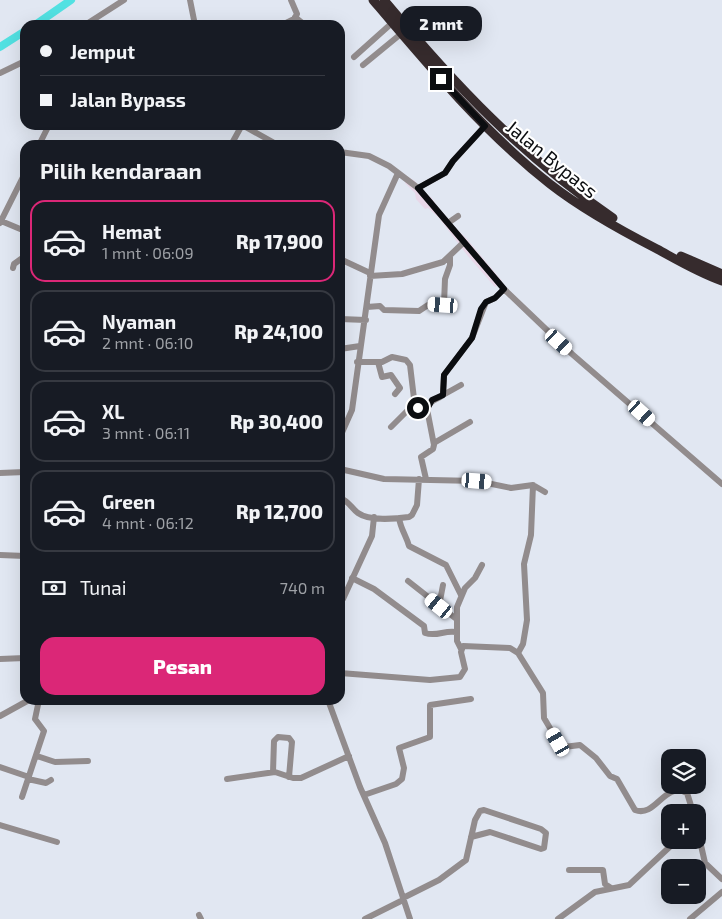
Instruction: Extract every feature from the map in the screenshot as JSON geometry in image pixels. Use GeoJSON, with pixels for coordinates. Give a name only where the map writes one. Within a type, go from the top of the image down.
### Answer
{"type":"FeatureCollection","features":[{"type":"Feature","properties":{"kind":"highway","name":"Jalan Bypass"},"geometry":{"type":"LineString","coordinates":[[373,0],[392,23],[444,77],[534,159],[589,202],[642,236],[722,274]]}},
{"type":"Feature","properties":{"kind":"highway","name":"Jalan Bypass"},"geometry":{"type":"LineString","coordinates":[[384,0],[485,126],[550,184],[586,209],[693,269],[722,281]]}},
{"type":"Feature","properties":{"kind":"street"},"geometry":{"type":"LineString","coordinates":[[93,20],[124,0]]}},
{"type":"Feature","properties":{"kind":"street"},"geometry":{"type":"LineString","coordinates":[[190,0],[194,20]]}},
{"type":"Feature","properties":{"kind":"street"},"geometry":{"type":"LineString","coordinates":[[291,0],[297,11],[296,18]]}},
{"type":"Feature","properties":{"kind":"street"},"geometry":{"type":"LineString","coordinates":[[292,20],[296,18]]}},
{"type":"Feature","properties":{"kind":"street"},"geometry":{"type":"LineString","coordinates":[[354,57],[392,23]]}},
{"type":"Feature","properties":{"kind":"street"},"geometry":{"type":"LineString","coordinates":[[364,66],[402,32]]}},
{"type":"Feature","properties":{"kind":"street"},"geometry":{"type":"LineString","coordinates":[[0,73],[20,63]]}},
{"type":"Feature","properties":{"kind":"street"},"geometry":{"type":"LineString","coordinates":[[418,188],[445,173],[453,161],[485,126]]}},
{"type":"Feature","properties":{"kind":"street"},"geometry":{"type":"LineString","coordinates":[[250,130],[268,140]]}},
{"type":"Feature","properties":{"kind":"street"},"geometry":{"type":"LineString","coordinates":[[345,153],[370,156],[398,172],[418,188],[504,289],[572,354],[722,484]]}},
{"type":"Feature","properties":{"kind":"street"},"geometry":{"type":"LineString","coordinates":[[345,426],[352,410],[357,362],[366,320],[370,275],[379,215],[398,172]]}},
{"type":"Feature","properties":{"kind":"street"},"geometry":{"type":"LineString","coordinates":[[20,183],[0,222],[20,229]]}},
{"type":"Feature","properties":{"kind":"street"},"geometry":{"type":"LineString","coordinates":[[448,223],[458,216]]}},
{"type":"Feature","properties":{"kind":"street"},"geometry":{"type":"LineString","coordinates":[[345,262],[370,275],[402,274],[443,262],[463,243]]}},
{"type":"Feature","properties":{"kind":"street"},"geometry":{"type":"LineString","coordinates":[[367,306],[380,306],[384,310],[394,308],[412,311],[421,310],[430,305],[444,304],[445,279],[450,264],[450,257]]}},
{"type":"Feature","properties":{"kind":"street"},"geometry":{"type":"LineString","coordinates":[[13,268],[14,264],[20,260]]}},
{"type":"Feature","properties":{"kind":"street"},"geometry":{"type":"LineString","coordinates":[[443,395],[444,375],[472,338],[481,309],[486,302],[495,298],[504,289]]}},
{"type":"Feature","properties":{"kind":"street"},"geometry":{"type":"LineString","coordinates":[[345,318],[366,320]]}},
{"type":"Feature","properties":{"kind":"street"},"geometry":{"type":"LineString","coordinates":[[345,348],[360,346]]}},
{"type":"Feature","properties":{"kind":"street"},"geometry":{"type":"LineString","coordinates":[[357,362],[378,362],[392,357],[402,358],[408,362],[416,408]]}},
{"type":"Feature","properties":{"kind":"street"},"geometry":{"type":"LineString","coordinates":[[378,362],[382,378],[391,375],[399,386],[400,390],[396,394]]}},
{"type":"Feature","properties":{"kind":"street"},"geometry":{"type":"LineString","coordinates":[[426,479],[421,456],[433,449],[434,443],[427,409],[432,400],[461,385]]}},
{"type":"Feature","properties":{"kind":"street"},"geometry":{"type":"LineString","coordinates":[[390,427],[407,411],[416,408],[427,409]]}},
{"type":"Feature","properties":{"kind":"street"},"geometry":{"type":"LineString","coordinates":[[434,443],[470,422]]}},
{"type":"Feature","properties":{"kind":"street"},"geometry":{"type":"LineString","coordinates":[[345,470],[384,479],[492,482],[511,488],[533,485],[545,492]]}},
{"type":"Feature","properties":{"kind":"street"},"geometry":{"type":"LineString","coordinates":[[0,473],[20,472]]}},
{"type":"Feature","properties":{"kind":"street"},"geometry":{"type":"LineString","coordinates":[[345,500],[357,513],[374,517],[399,518],[412,515],[416,511],[419,479]]}},
{"type":"Feature","properties":{"kind":"street"},"geometry":{"type":"LineString","coordinates":[[518,653],[523,644],[527,620],[527,592],[524,569],[532,520],[533,485]]}},
{"type":"Feature","properties":{"kind":"street"},"geometry":{"type":"LineString","coordinates":[[345,594],[372,536],[374,517]]}},
{"type":"Feature","properties":{"kind":"street"},"geometry":{"type":"LineString","coordinates":[[399,518],[402,532],[408,539],[408,546],[446,565],[461,595]]}},
{"type":"Feature","properties":{"kind":"street"},"geometry":{"type":"LineString","coordinates":[[0,555],[20,556]]}},
{"type":"Feature","properties":{"kind":"street"},"geometry":{"type":"LineString","coordinates":[[345,673],[430,680],[460,677],[465,669],[461,649],[458,645],[455,618],[461,595],[475,578],[482,565]]}},
{"type":"Feature","properties":{"kind":"street"},"geometry":{"type":"LineString","coordinates":[[352,578],[374,589],[424,626],[425,633],[434,635],[448,630],[456,632]]}},
{"type":"Feature","properties":{"kind":"street"},"geometry":{"type":"LineString","coordinates":[[408,581],[455,618]]}},
{"type":"Feature","properties":{"kind":"street"},"geometry":{"type":"LineString","coordinates":[[439,606],[443,586]]}},
{"type":"Feature","properties":{"kind":"street"},"geometry":{"type":"LineString","coordinates":[[461,649],[465,646],[510,648],[518,653],[543,693],[544,718],[560,745],[564,748],[580,745],[610,776],[617,780],[635,810],[647,810],[657,804],[664,795],[683,791],[687,793],[690,804]]}},
{"type":"Feature","properties":{"kind":"street"},"geometry":{"type":"LineString","coordinates":[[0,659],[20,658]]}},
{"type":"Feature","properties":{"kind":"street"},"geometry":{"type":"LineString","coordinates":[[364,796],[396,784],[402,779],[404,768],[399,748],[430,737],[430,705],[472,699]]}},
{"type":"Feature","properties":{"kind":"street"},"geometry":{"type":"LineString","coordinates":[[0,716],[20,705]]}},
{"type":"Feature","properties":{"kind":"street"},"geometry":{"type":"LineString","coordinates":[[22,797],[44,731],[35,719],[38,705]]}},
{"type":"Feature","properties":{"kind":"street"},"geometry":{"type":"LineString","coordinates":[[330,705],[364,796],[380,829],[410,919]]}},
{"type":"Feature","properties":{"kind":"street"},"geometry":{"type":"LineString","coordinates":[[273,772],[274,741],[278,737],[290,738],[292,742],[290,777]]}},
{"type":"Feature","properties":{"kind":"street"},"geometry":{"type":"LineString","coordinates":[[37,756],[55,762],[88,761]]}},
{"type":"Feature","properties":{"kind":"street"},"geometry":{"type":"LineString","coordinates":[[227,779],[273,772],[301,778],[349,756]]}},
{"type":"Feature","properties":{"kind":"street"},"geometry":{"type":"LineString","coordinates":[[0,767],[46,783],[51,780]]}},
{"type":"Feature","properties":{"kind":"street"},"geometry":{"type":"LineString","coordinates":[[364,919],[439,880],[461,866],[468,853],[471,836],[475,820],[480,810],[546,833],[544,848],[541,849],[490,832],[471,836]]}},
{"type":"Feature","properties":{"kind":"street"},"geometry":{"type":"LineString","coordinates":[[0,825],[57,842]]}},
{"type":"Feature","properties":{"kind":"street"},"geometry":{"type":"LineString","coordinates":[[558,919],[595,892],[629,885],[667,849]]}},
{"type":"Feature","properties":{"kind":"street"},"geometry":{"type":"LineString","coordinates":[[702,849],[705,863],[722,879]]}},
{"type":"Feature","properties":{"kind":"street"},"geometry":{"type":"LineString","coordinates":[[569,870],[603,870],[605,884],[612,888]]}},
{"type":"Feature","properties":{"kind":"street"},"geometry":{"type":"LineString","coordinates":[[692,918],[722,892]]}},
{"type":"Feature","properties":{"kind":"shaded area"},"geometry":{"type":"Polygon","coordinates":[[[408,177],[415,181],[427,196],[431,197],[444,216],[467,239],[502,281],[495,287],[467,255],[439,218],[428,208],[425,209],[416,199],[415,193],[405,183],[408,177]]]}},
{"type":"Feature","properties":{"kind":"waterway"},"geometry":{"type":"LineString","coordinates":[[42,20],[71,0]]}},
{"type":"Feature","properties":{"kind":"waterway"},"geometry":{"type":"LineString","coordinates":[[0,47],[20,34]]}},
{"type":"Feature","properties":{"kind":"route"},"geometry":{"type":"LineString","coordinates":[[418,408],[427,409],[432,400],[443,395],[444,375],[464,352],[472,338],[481,309],[487,300],[495,298],[504,289],[469,251],[418,188],[445,173],[449,165],[485,126],[441,79]]}}]}
